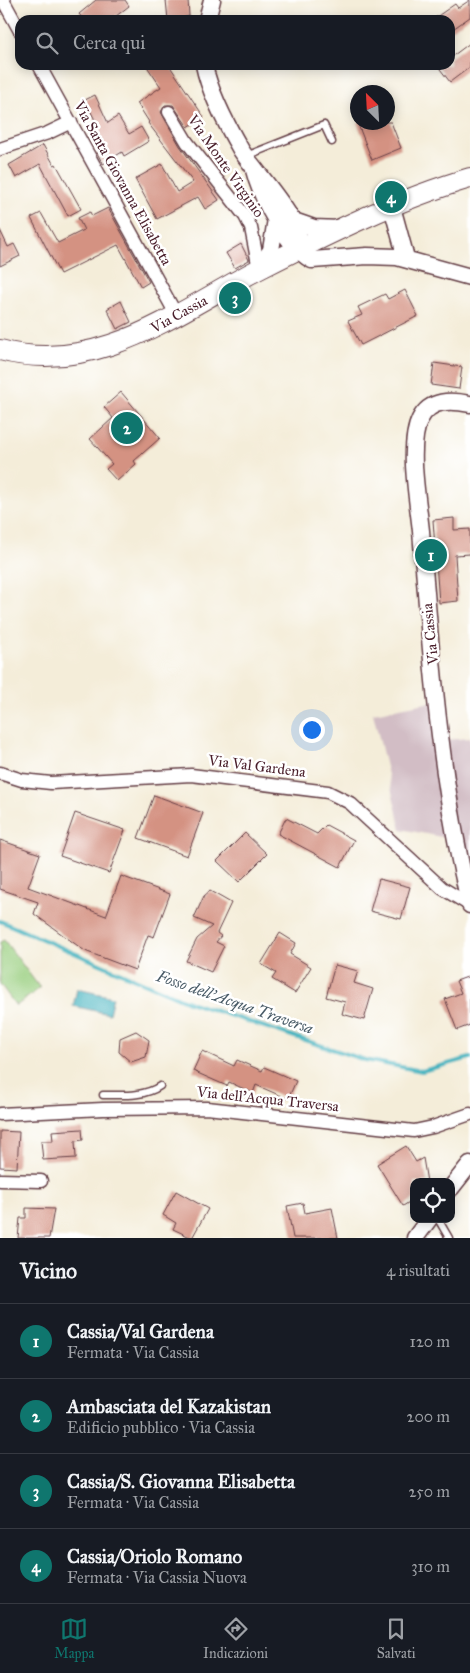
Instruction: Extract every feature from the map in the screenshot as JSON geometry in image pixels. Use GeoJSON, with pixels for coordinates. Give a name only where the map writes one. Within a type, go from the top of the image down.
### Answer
{"type":"FeatureCollection","features":[{"type":"Feature","properties":{"kind":"main road","name":"Via Cassia"},"geometry":{"type":"LineString","coordinates":[[0,350],[42,356],[86,351],[141,334],[177,316],[259,269],[341,229],[392,207],[470,178]]}},
{"type":"Feature","properties":{"kind":"street"},"geometry":{"type":"LineString","coordinates":[[3,0],[15,22]]}},
{"type":"Feature","properties":{"kind":"street"},"geometry":{"type":"LineString","coordinates":[[208,15],[212,0]]}},
{"type":"Feature","properties":{"kind":"street","name":"Via Santa Giovanna Elisabetta"},"geometry":{"type":"LineString","coordinates":[[42,70],[177,316]]}},
{"type":"Feature","properties":{"kind":"street"},"geometry":{"type":"LineString","coordinates":[[206,70],[221,111],[254,170],[258,186],[300,240],[298,250],[307,258],[317,262],[367,256],[406,258],[470,277]]}},
{"type":"Feature","properties":{"kind":"street","name":"Via Monte Virginio"},"geometry":{"type":"LineString","coordinates":[[169,112],[187,142],[249,222],[259,269]]}},
{"type":"Feature","properties":{"kind":"street"},"geometry":{"type":"LineString","coordinates":[[0,149],[48,133],[71,122]]}},
{"type":"Feature","properties":{"kind":"street"},"geometry":{"type":"LineString","coordinates":[[392,207],[406,258]]}},
{"type":"Feature","properties":{"kind":"street"},"geometry":{"type":"LineString","coordinates":[[259,269],[271,250],[284,219]]}},
{"type":"Feature","properties":{"kind":"street"},"geometry":{"type":"LineString","coordinates":[[284,219],[314,228],[341,229]]}},
{"type":"Feature","properties":{"kind":"street","name":"Via Cassia"},"geometry":{"type":"LineString","coordinates":[[470,404],[448,402],[436,404],[428,409],[418,425],[415,447],[424,575],[437,702],[456,840],[470,905]]}},
{"type":"Feature","properties":{"kind":"street","name":"Via Val Gardena"},"geometry":{"type":"LineString","coordinates":[[0,773],[22,780],[51,783],[191,775],[328,792],[350,803],[442,888],[470,905]]}},
{"type":"Feature","properties":{"kind":"street","name":"Via dell'Acqua Traversa"},"geometry":{"type":"LineString","coordinates":[[0,1114],[137,1108],[228,1109],[414,1131],[470,1114]]}},
{"type":"Feature","properties":{"kind":"street"},"geometry":{"type":"LineString","coordinates":[[455,1183],[470,1164]]}},
{"type":"Feature","properties":{"kind":"street"},"geometry":{"type":"LineString","coordinates":[[0,1180],[41,1181]]}},
{"type":"Feature","properties":{"kind":"street"},"geometry":{"type":"LineString","coordinates":[[415,1238],[425,1223]]}},
{"type":"Feature","properties":{"kind":"lane"},"geometry":{"type":"LineString","coordinates":[[245,156],[324,125],[332,142]]}},
{"type":"Feature","properties":{"kind":"lane"},"geometry":{"type":"LineString","coordinates":[[103,1096],[148,1092],[160,1086]]}},
{"type":"Feature","properties":{"kind":"lane"},"geometry":{"type":"LineString","coordinates":[[136,1094],[137,1108]]}},
{"type":"Feature","properties":{"kind":"lane"},"geometry":{"type":"LineString","coordinates":[[440,1223],[448,1238]]}},
{"type":"Feature","properties":{"kind":"shaded area"},"geometry":{"type":"Polygon","coordinates":[[[437,701],[442,740],[470,738],[470,905],[456,840],[401,829],[373,713],[437,701]]]}},
{"type":"Feature","properties":{"kind":"green space"},"geometry":{"type":"Polygon","coordinates":[[[4,940],[40,988],[16,1006],[0,984],[0,942],[4,940]]]}},
{"type":"Feature","properties":{"kind":"water"},"geometry":{"type":"Polygon","coordinates":[[[77,989],[113,997],[109,1014],[73,1006],[77,989]]]}},
{"type":"Feature","properties":{"kind":"building"},"geometry":{"type":"Polygon","coordinates":[[[96,0],[125,0],[129,6],[117,15],[79,14],[96,0]]]}},
{"type":"Feature","properties":{"kind":"building"},"geometry":{"type":"Polygon","coordinates":[[[166,0],[188,0],[189,15],[168,15],[166,0]]]}},
{"type":"Feature","properties":{"kind":"building"},"geometry":{"type":"Polygon","coordinates":[[[470,0],[470,17],[455,28],[455,15],[439,15],[455,4],[458,8],[470,0]]]}},
{"type":"Feature","properties":{"kind":"building"},"geometry":{"type":"Polygon","coordinates":[[[470,43],[470,67],[450,82],[441,70],[455,70],[455,54],[470,43]]]}},
{"type":"Feature","properties":{"kind":"building"},"geometry":{"type":"Polygon","coordinates":[[[149,70],[172,70],[204,117],[188,127],[173,105],[165,105],[161,112],[180,146],[219,200],[205,209],[198,197],[157,219],[135,179],[162,164],[177,192],[193,182],[148,123],[137,103],[161,87],[149,70]]]}},
{"type":"Feature","properties":{"kind":"building"},"geometry":{"type":"Polygon","coordinates":[[[95,95],[108,123],[118,116],[129,134],[141,127],[149,141],[124,156],[122,152],[103,164],[97,153],[106,148],[95,130],[99,128],[85,100],[95,95]]]}},
{"type":"Feature","properties":{"kind":"building"},"geometry":{"type":"Polygon","coordinates":[[[360,130],[394,130],[401,148],[372,160],[360,130]]]}},
{"type":"Feature","properties":{"kind":"building"},"geometry":{"type":"Polygon","coordinates":[[[43,145],[81,209],[68,216],[40,164],[16,178],[9,165],[43,145]]]}},
{"type":"Feature","properties":{"kind":"building"},"geometry":{"type":"Polygon","coordinates":[[[108,208],[149,282],[141,287],[118,245],[60,274],[31,218],[41,213],[58,243],[84,230],[78,218],[90,212],[92,216],[108,208]]]}},
{"type":"Feature","properties":{"kind":"building"},"geometry":{"type":"Polygon","coordinates":[[[0,230],[8,247],[14,244],[20,256],[0,266],[0,230]]]}},
{"type":"Feature","properties":{"kind":"building"},"geometry":{"type":"Polygon","coordinates":[[[241,244],[249,260],[235,268],[226,253],[241,244]]]}},
{"type":"Feature","properties":{"kind":"building"},"geometry":{"type":"Polygon","coordinates":[[[405,290],[418,316],[361,345],[348,321],[362,315],[358,307],[385,294],[388,299],[405,290]]]}},
{"type":"Feature","properties":{"kind":"building"},"geometry":{"type":"Polygon","coordinates":[[[121,301],[131,322],[117,329],[107,309],[121,301]]]}},
{"type":"Feature","properties":{"kind":"building"},"geometry":{"type":"Polygon","coordinates":[[[434,363],[462,367],[459,389],[431,385],[434,363]]]}},
{"type":"Feature","properties":{"kind":"building"},"geometry":{"type":"Polygon","coordinates":[[[121,392],[160,438],[134,461],[136,464],[117,481],[106,469],[112,464],[90,439],[113,418],[104,407],[121,392]]]}},
{"type":"Feature","properties":{"kind":"building"},"geometry":{"type":"Polygon","coordinates":[[[454,518],[454,530],[470,529],[470,554],[455,555],[458,601],[439,603],[433,520],[454,518]]]}},
{"type":"Feature","properties":{"kind":"building"},"geometry":{"type":"Polygon","coordinates":[[[154,795],[203,813],[187,856],[138,838],[154,795]]]}},
{"type":"Feature","properties":{"kind":"building"},"geometry":{"type":"Polygon","coordinates":[[[75,813],[125,830],[109,873],[60,856],[75,813]]]}},
{"type":"Feature","properties":{"kind":"building"},"geometry":{"type":"Polygon","coordinates":[[[286,818],[317,834],[326,825],[354,840],[340,867],[278,834],[286,818]]]}},
{"type":"Feature","properties":{"kind":"building"},"geometry":{"type":"Polygon","coordinates":[[[245,833],[267,854],[239,882],[217,861],[245,833]]]}},
{"type":"Feature","properties":{"kind":"building"},"geometry":{"type":"Polygon","coordinates":[[[0,840],[40,854],[28,887],[106,916],[121,876],[170,894],[154,937],[148,935],[135,970],[85,951],[34,914],[38,902],[0,889],[0,840]]]}},
{"type":"Feature","properties":{"kind":"building"},"geometry":{"type":"Polygon","coordinates":[[[379,879],[410,887],[401,919],[370,911],[379,879]]]}},
{"type":"Feature","properties":{"kind":"building"},"geometry":{"type":"Polygon","coordinates":[[[210,891],[231,903],[217,933],[221,936],[216,942],[224,946],[211,972],[186,961],[197,939],[212,926],[194,918],[204,896],[210,891]]]}},
{"type":"Feature","properties":{"kind":"building"},"geometry":{"type":"Polygon","coordinates":[[[280,933],[296,943],[290,954],[311,967],[295,993],[272,979],[276,973],[261,964],[280,933]]]}},
{"type":"Feature","properties":{"kind":"building"},"geometry":{"type":"Polygon","coordinates":[[[335,965],[358,971],[354,983],[373,989],[364,1020],[342,1014],[345,1002],[326,997],[335,965]]]}},
{"type":"Feature","properties":{"kind":"building"},"geometry":{"type":"Polygon","coordinates":[[[470,976],[470,1025],[457,1030],[445,999],[461,993],[456,981],[470,976]]]}},
{"type":"Feature","properties":{"kind":"building"},"geometry":{"type":"Polygon","coordinates":[[[136,1031],[149,1040],[146,1057],[131,1062],[119,1052],[120,1038],[136,1031]]]}},
{"type":"Feature","properties":{"kind":"building"},"geometry":{"type":"Polygon","coordinates":[[[202,1051],[234,1066],[237,1060],[262,1071],[264,1067],[296,1081],[288,1099],[256,1085],[253,1093],[229,1082],[227,1086],[193,1071],[202,1051]]]}},
{"type":"Feature","properties":{"kind":"building"},"geometry":{"type":"Polygon","coordinates":[[[82,1129],[83,1140],[75,1141],[76,1158],[43,1160],[41,1141],[53,1141],[52,1131],[82,1129]]]}},
{"type":"Feature","properties":{"kind":"building"},"geometry":{"type":"Polygon","coordinates":[[[0,1131],[19,1132],[17,1168],[0,1167],[0,1131]]]}},
{"type":"Feature","properties":{"kind":"building"},"geometry":{"type":"Polygon","coordinates":[[[406,1146],[416,1162],[423,1158],[426,1178],[410,1178],[410,1202],[403,1206],[377,1164],[406,1146]]]}},
{"type":"Feature","properties":{"kind":"building"},"geometry":{"type":"Polygon","coordinates":[[[176,1191],[208,1209],[192,1238],[173,1229],[176,1223],[163,1215],[176,1191]]]}},
{"type":"Feature","properties":{"kind":"building"},"geometry":{"type":"Polygon","coordinates":[[[303,1203],[305,1213],[332,1208],[338,1238],[293,1238],[287,1206],[303,1203]]]}},
{"type":"Feature","properties":{"kind":"building"},"geometry":{"type":"Polygon","coordinates":[[[26,1208],[54,1209],[49,1238],[18,1238],[20,1218],[26,1218],[26,1208]]]}},
{"type":"Feature","properties":{"kind":"waterway","name":"Fosso dell'Acqua Traversa"},"geometry":{"type":"LineString","coordinates":[[0,921],[186,1001],[365,1060],[422,1071],[470,1058]]}},
{"type":"Feature","properties":{"kind":"place","name":"Cassia/Oriolo Romano"},"geometry":{"type":"Point","coordinates":[391,197]}},
{"type":"Feature","properties":{"kind":"place","name":"Cassia/S. Giovanna Elisabetta"},"geometry":{"type":"Point","coordinates":[235,298]}},
{"type":"Feature","properties":{"kind":"place","name":"Ambasciata del Kazakistan"},"geometry":{"type":"Point","coordinates":[127,428]}},
{"type":"Feature","properties":{"kind":"place","name":"Cassia/Val Gardena"},"geometry":{"type":"Point","coordinates":[431,555]}}]}
